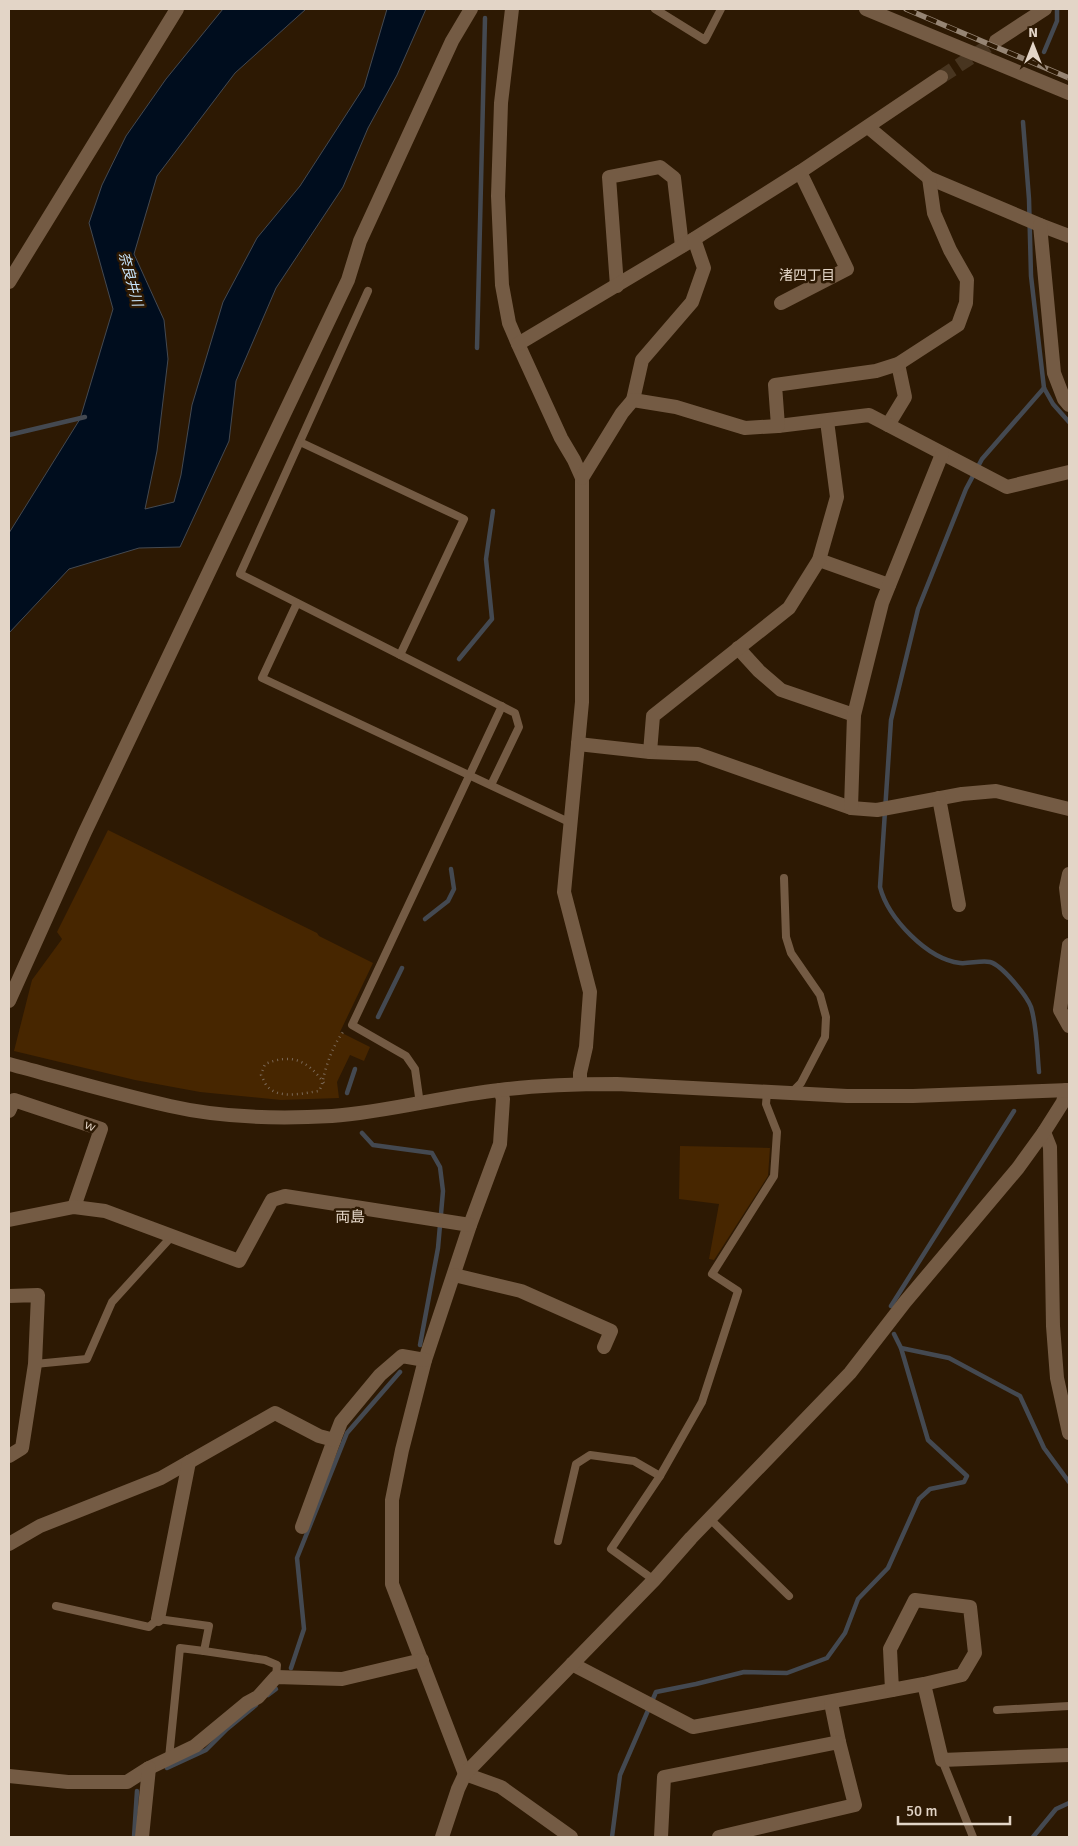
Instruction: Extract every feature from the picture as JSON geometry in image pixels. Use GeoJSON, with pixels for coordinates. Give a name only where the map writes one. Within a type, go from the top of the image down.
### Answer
{"type":"FeatureCollection","features":[{"type":"Feature","properties":{"kind":"street"},"geometry":{"type":"LineString","coordinates":[[9,282],[177,9]]}},
{"type":"Feature","properties":{"kind":"street"},"geometry":{"type":"LineString","coordinates":[[9,1001],[85,832],[348,280],[360,241],[452,41],[471,9]]}},
{"type":"Feature","properties":{"kind":"street"},"geometry":{"type":"LineString","coordinates":[[512,9],[501,102],[498,196],[502,285],[509,323],[561,438],[582,478],[582,702],[564,892],[590,992],[586,1047],[580,1073],[580,1084]]}},
{"type":"Feature","properties":{"kind":"street"},"geometry":{"type":"LineString","coordinates":[[866,9],[1069,93]]}},
{"type":"Feature","properties":{"kind":"street"},"geometry":{"type":"LineString","coordinates":[[996,41],[1045,9]]}},
{"type":"Feature","properties":{"kind":"street"},"geometry":{"type":"LineString","coordinates":[[518,344],[688,243],[800,172],[942,77]]}},
{"type":"Feature","properties":{"kind":"street"},"geometry":{"type":"LineString","coordinates":[[868,127],[929,178],[1040,226],[1069,236]]}},
{"type":"Feature","properties":{"kind":"street"},"geometry":{"type":"LineString","coordinates":[[582,478],[622,413],[633,400],[642,360],[692,302],[704,268],[688,243],[674,178],[660,167],[609,177],[617,286]]}},
{"type":"Feature","properties":{"kind":"street"},"geometry":{"type":"LineString","coordinates":[[781,303],[847,269],[800,172]]}},
{"type":"Feature","properties":{"kind":"street"},"geometry":{"type":"LineString","coordinates":[[778,426],[775,385],[876,372],[898,364],[958,324],[966,303],[967,280],[950,250],[934,213],[929,178]]}},
{"type":"Feature","properties":{"kind":"street"},"geometry":{"type":"LineString","coordinates":[[1040,226],[1054,373],[1064,399],[1069,405]]}},
{"type":"Feature","properties":{"kind":"street"},"geometry":{"type":"LineString","coordinates":[[888,425],[905,396],[898,364]]}},
{"type":"Feature","properties":{"kind":"street"},"geometry":{"type":"LineString","coordinates":[[633,400],[676,407],[746,428],[827,421],[869,415],[1007,487],[1069,472]]}},
{"type":"Feature","properties":{"kind":"street"},"geometry":{"type":"LineString","coordinates":[[650,752],[653,716],[789,608],[819,560],[837,497],[827,421]]}},
{"type":"Feature","properties":{"kind":"street"},"geometry":{"type":"LineString","coordinates":[[851,808],[854,715],[882,603],[942,454]]}},
{"type":"Feature","properties":{"kind":"street"},"geometry":{"type":"LineString","coordinates":[[819,560],[888,585]]}},
{"type":"Feature","properties":{"kind":"street"},"geometry":{"type":"LineString","coordinates":[[738,648],[759,671],[781,690],[854,715]]}},
{"type":"Feature","properties":{"kind":"street"},"geometry":{"type":"LineString","coordinates":[[578,744],[650,752],[698,754],[851,808],[877,810],[962,794],[996,791],[1069,809]]}},
{"type":"Feature","properties":{"kind":"street"},"geometry":{"type":"LineString","coordinates":[[939,798],[959,905]]}},
{"type":"Feature","properties":{"kind":"street"},"geometry":{"type":"LineString","coordinates":[[1069,874],[1066,888],[1069,913]]}},
{"type":"Feature","properties":{"kind":"street"},"geometry":{"type":"LineString","coordinates":[[1069,945],[1060,1010],[1069,1026]]}},
{"type":"Feature","properties":{"kind":"street"},"geometry":{"type":"LineString","coordinates":[[9,1064],[170,1106],[208,1112],[289,1117],[332,1116],[373,1112],[500,1090],[580,1084],[617,1084],[847,1096],[914,1096],[1067,1090],[1063,1102],[1018,1168],[905,1302],[850,1373],[654,1580],[465,1774],[442,1837]]}},
{"type":"Feature","properties":{"kind":"street"},"geometry":{"type":"LineString","coordinates":[[500,1090],[503,1099],[500,1144],[470,1225],[425,1360],[402,1450],[392,1500],[392,1584],[465,1774],[501,1787],[571,1837]]}},
{"type":"Feature","properties":{"kind":"street","name":"ｗ"},"geometry":{"type":"LineString","coordinates":[[9,1111],[14,1100],[101,1129],[74,1207]]}},
{"type":"Feature","properties":{"kind":"street"},"geometry":{"type":"LineString","coordinates":[[1044,1132],[1050,1147],[1053,1326],[1056,1378],[1069,1433]]}},
{"type":"Feature","properties":{"kind":"street"},"geometry":{"type":"LineString","coordinates":[[9,1220],[74,1207],[105,1211],[239,1261],[272,1200],[285,1196],[470,1225]]}},
{"type":"Feature","properties":{"kind":"street"},"geometry":{"type":"LineString","coordinates":[[454,1275],[521,1291],[611,1331],[604,1347]]}},
{"type":"Feature","properties":{"kind":"street"},"geometry":{"type":"LineString","coordinates":[[9,1296],[38,1295],[35,1364],[22,1448],[9,1456]]}},
{"type":"Feature","properties":{"kind":"street"},"geometry":{"type":"LineString","coordinates":[[302,1527],[342,1422],[380,1376],[402,1356],[425,1360]]}},
{"type":"Feature","properties":{"kind":"street"},"geometry":{"type":"LineString","coordinates":[[9,1544],[40,1526],[161,1478],[275,1414],[318,1436],[334,1440]]}},
{"type":"Feature","properties":{"kind":"street"},"geometry":{"type":"LineString","coordinates":[[158,1619],[189,1462]]}},
{"type":"Feature","properties":{"kind":"street"},"geometry":{"type":"LineString","coordinates":[[572,1664],[693,1727],[831,1702],[924,1684],[962,1675],[975,1653],[970,1607],[915,1600],[890,1649],[892,1690]]}},
{"type":"Feature","properties":{"kind":"street"},"geometry":{"type":"LineString","coordinates":[[9,1776],[68,1782],[127,1782],[149,1768],[195,1746],[247,1703],[258,1697],[276,1678],[342,1679],[422,1660]]}},
{"type":"Feature","properties":{"kind":"street"},"geometry":{"type":"LineString","coordinates":[[924,1684],[942,1760],[1069,1755]]}},
{"type":"Feature","properties":{"kind":"street"},"geometry":{"type":"LineString","coordinates":[[719,1837],[760,1833],[855,1805],[831,1702]]}},
{"type":"Feature","properties":{"kind":"street"},"geometry":{"type":"LineString","coordinates":[[661,1837],[664,1776],[839,1742]]}},
{"type":"Feature","properties":{"kind":"street"},"geometry":{"type":"LineString","coordinates":[[142,1837],[149,1768]]}},
{"type":"Feature","properties":{"kind":"lane"},"geometry":{"type":"LineString","coordinates":[[655,9],[705,40],[721,9]]}},
{"type":"Feature","properties":{"kind":"lane"},"geometry":{"type":"LineString","coordinates":[[368,291],[240,574],[515,713],[519,727],[491,785]]}},
{"type":"Feature","properties":{"kind":"lane"},"geometry":{"type":"LineString","coordinates":[[300,442],[464,519],[400,655]]}},
{"type":"Feature","properties":{"kind":"lane"},"geometry":{"type":"LineString","coordinates":[[297,603],[262,678],[571,823]]}},
{"type":"Feature","properties":{"kind":"lane"},"geometry":{"type":"LineString","coordinates":[[420,1104],[415,1069],[406,1056],[352,1025],[502,706]]}},
{"type":"Feature","properties":{"kind":"lane"},"geometry":{"type":"LineString","coordinates":[[784,878],[786,937],[791,953],[820,995],[826,1017],[825,1037],[801,1084],[790,1093]]}},
{"type":"Feature","properties":{"kind":"lane"},"geometry":{"type":"LineString","coordinates":[[654,1580],[611,1549],[660,1476],[702,1402],[738,1291],[712,1274],[774,1176],[777,1132],[766,1104],[767,1092]]}},
{"type":"Feature","properties":{"kind":"lane"},"geometry":{"type":"LineString","coordinates":[[35,1364],[87,1359],[112,1302],[172,1236]]}},
{"type":"Feature","properties":{"kind":"lane"},"geometry":{"type":"LineString","coordinates":[[558,1541],[576,1464],[590,1456],[634,1461],[660,1476]]}},
{"type":"Feature","properties":{"kind":"lane"},"geometry":{"type":"LineString","coordinates":[[710,1519],[789,1596]]}},
{"type":"Feature","properties":{"kind":"lane"},"geometry":{"type":"LineString","coordinates":[[56,1606],[150,1627],[158,1619],[209,1626],[204,1651]]}},
{"type":"Feature","properties":{"kind":"lane"},"geometry":{"type":"LineString","coordinates":[[169,1758],[180,1648],[265,1660],[277,1664],[276,1678]]}},
{"type":"Feature","properties":{"kind":"lane"},"geometry":{"type":"LineString","coordinates":[[997,1710],[1069,1706]]}},
{"type":"Feature","properties":{"kind":"lane"},"geometry":{"type":"LineString","coordinates":[[942,1760],[973,1837]]}},
{"type":"Feature","properties":{"kind":"path"},"geometry":{"type":"LineString","coordinates":[[324,1083],[313,1069],[296,1060],[279,1058],[265,1064],[261,1075],[267,1086],[278,1093],[299,1094],[319,1091],[324,1083],[325,1071],[335,1044],[352,1025]]}},
{"type":"Feature","properties":{"kind":"shaded area"},"geometry":{"type":"Polygon","coordinates":[[[108,830],[317,933],[319,936],[373,963],[340,1032],[370,1047],[364,1061],[350,1055],[337,1082],[339,1098],[281,1100],[200,1092],[135,1080],[14,1051],[32,980],[62,939],[57,932],[108,830]]]}},
{"type":"Feature","properties":{"kind":"shaded area"},"geometry":{"type":"Polygon","coordinates":[[[680,1146],[770,1148],[768,1176],[714,1260],[709,1259],[719,1204],[679,1199],[680,1146]]]}},
{"type":"Feature","properties":{"kind":"water","name":"奈良井川"},"geometry":{"type":"Polygon","coordinates":[[[223,9],[306,9],[235,73],[157,176],[134,254],[164,320],[168,359],[157,451],[145,509],[174,502],[181,475],[192,405],[223,302],[257,238],[300,186],[364,87],[387,9],[426,9],[397,75],[368,128],[343,187],[276,288],[236,381],[229,441],[180,547],[139,548],[69,569],[9,633],[9,533],[80,419],[113,309],[89,223],[102,185],[126,136],[166,79],[223,9]]]}},
{"type":"Feature","properties":{"kind":"waterway"},"geometry":{"type":"LineString","coordinates":[[1044,52],[1057,21],[1057,9]]}},
{"type":"Feature","properties":{"kind":"waterway"},"geometry":{"type":"LineString","coordinates":[[477,348],[485,18]]}},
{"type":"Feature","properties":{"kind":"waterway"},"geometry":{"type":"LineString","coordinates":[[1023,122],[1029,199],[1031,276],[1044,388],[1053,404],[1069,422]]}},
{"type":"Feature","properties":{"kind":"waterway"},"geometry":{"type":"LineString","coordinates":[[1039,1072],[1036,1031],[1031,1007],[1014,982],[995,964],[983,961],[960,963],[947,960],[922,945],[900,924],[884,899],[880,887],[891,720],[918,609],[966,489],[982,459],[1044,388]]}},
{"type":"Feature","properties":{"kind":"waterway"},"geometry":{"type":"LineString","coordinates":[[9,435],[85,417]]}},
{"type":"Feature","properties":{"kind":"waterway"},"geometry":{"type":"LineString","coordinates":[[459,659],[492,619],[486,559],[493,511]]}},
{"type":"Feature","properties":{"kind":"waterway"},"geometry":{"type":"LineString","coordinates":[[425,919],[448,901],[454,889],[451,869]]}},
{"type":"Feature","properties":{"kind":"waterway"},"geometry":{"type":"LineString","coordinates":[[378,1017],[402,968]]}},
{"type":"Feature","properties":{"kind":"waterway"},"geometry":{"type":"LineString","coordinates":[[347,1093],[355,1069]]}},
{"type":"Feature","properties":{"kind":"waterway"},"geometry":{"type":"LineString","coordinates":[[891,1306],[1014,1111]]}},
{"type":"Feature","properties":{"kind":"waterway"},"geometry":{"type":"LineString","coordinates":[[362,1133],[373,1145],[432,1153],[440,1167],[443,1191],[438,1248],[420,1345]]}},
{"type":"Feature","properties":{"kind":"waterway"},"geometry":{"type":"LineString","coordinates":[[612,1837],[620,1775],[656,1692],[744,1672],[787,1673],[827,1658],[845,1633],[858,1599],[888,1568],[919,1499],[930,1489],[964,1482],[967,1476],[928,1440],[901,1348],[894,1334]]}},
{"type":"Feature","properties":{"kind":"waterway"},"geometry":{"type":"LineString","coordinates":[[901,1348],[949,1358],[1020,1396],[1044,1448],[1069,1482]]}},
{"type":"Feature","properties":{"kind":"waterway"},"geometry":{"type":"LineString","coordinates":[[291,1668],[304,1629],[297,1558],[347,1433],[400,1372]]}},
{"type":"Feature","properties":{"kind":"waterway"},"geometry":{"type":"LineString","coordinates":[[268,1695],[276,1689]]}},
{"type":"Feature","properties":{"kind":"waterway"},"geometry":{"type":"LineString","coordinates":[[167,1768],[206,1750],[227,1729],[256,1705]]}},
{"type":"Feature","properties":{"kind":"waterway"},"geometry":{"type":"LineString","coordinates":[[134,1837],[137,1791]]}},
{"type":"Feature","properties":{"kind":"waterway"},"geometry":{"type":"LineString","coordinates":[[1033,1837],[1056,1809],[1069,1803]]}},
{"type":"Feature","properties":{"kind":"tunnel"},"geometry":{"type":"LineString","coordinates":[[941,77],[996,41]]}},
{"type":"Feature","properties":{"kind":"railway"},"geometry":{"type":"LineString","coordinates":[[906,9],[1069,78]]}},
{"type":"Feature","properties":{"kind":"district","name":"渚四丁目"},"geometry":{"type":"Point","coordinates":[807,275]}},
{"type":"Feature","properties":{"kind":"district","name":"両島"},"geometry":{"type":"Point","coordinates":[350,1217]}}]}
